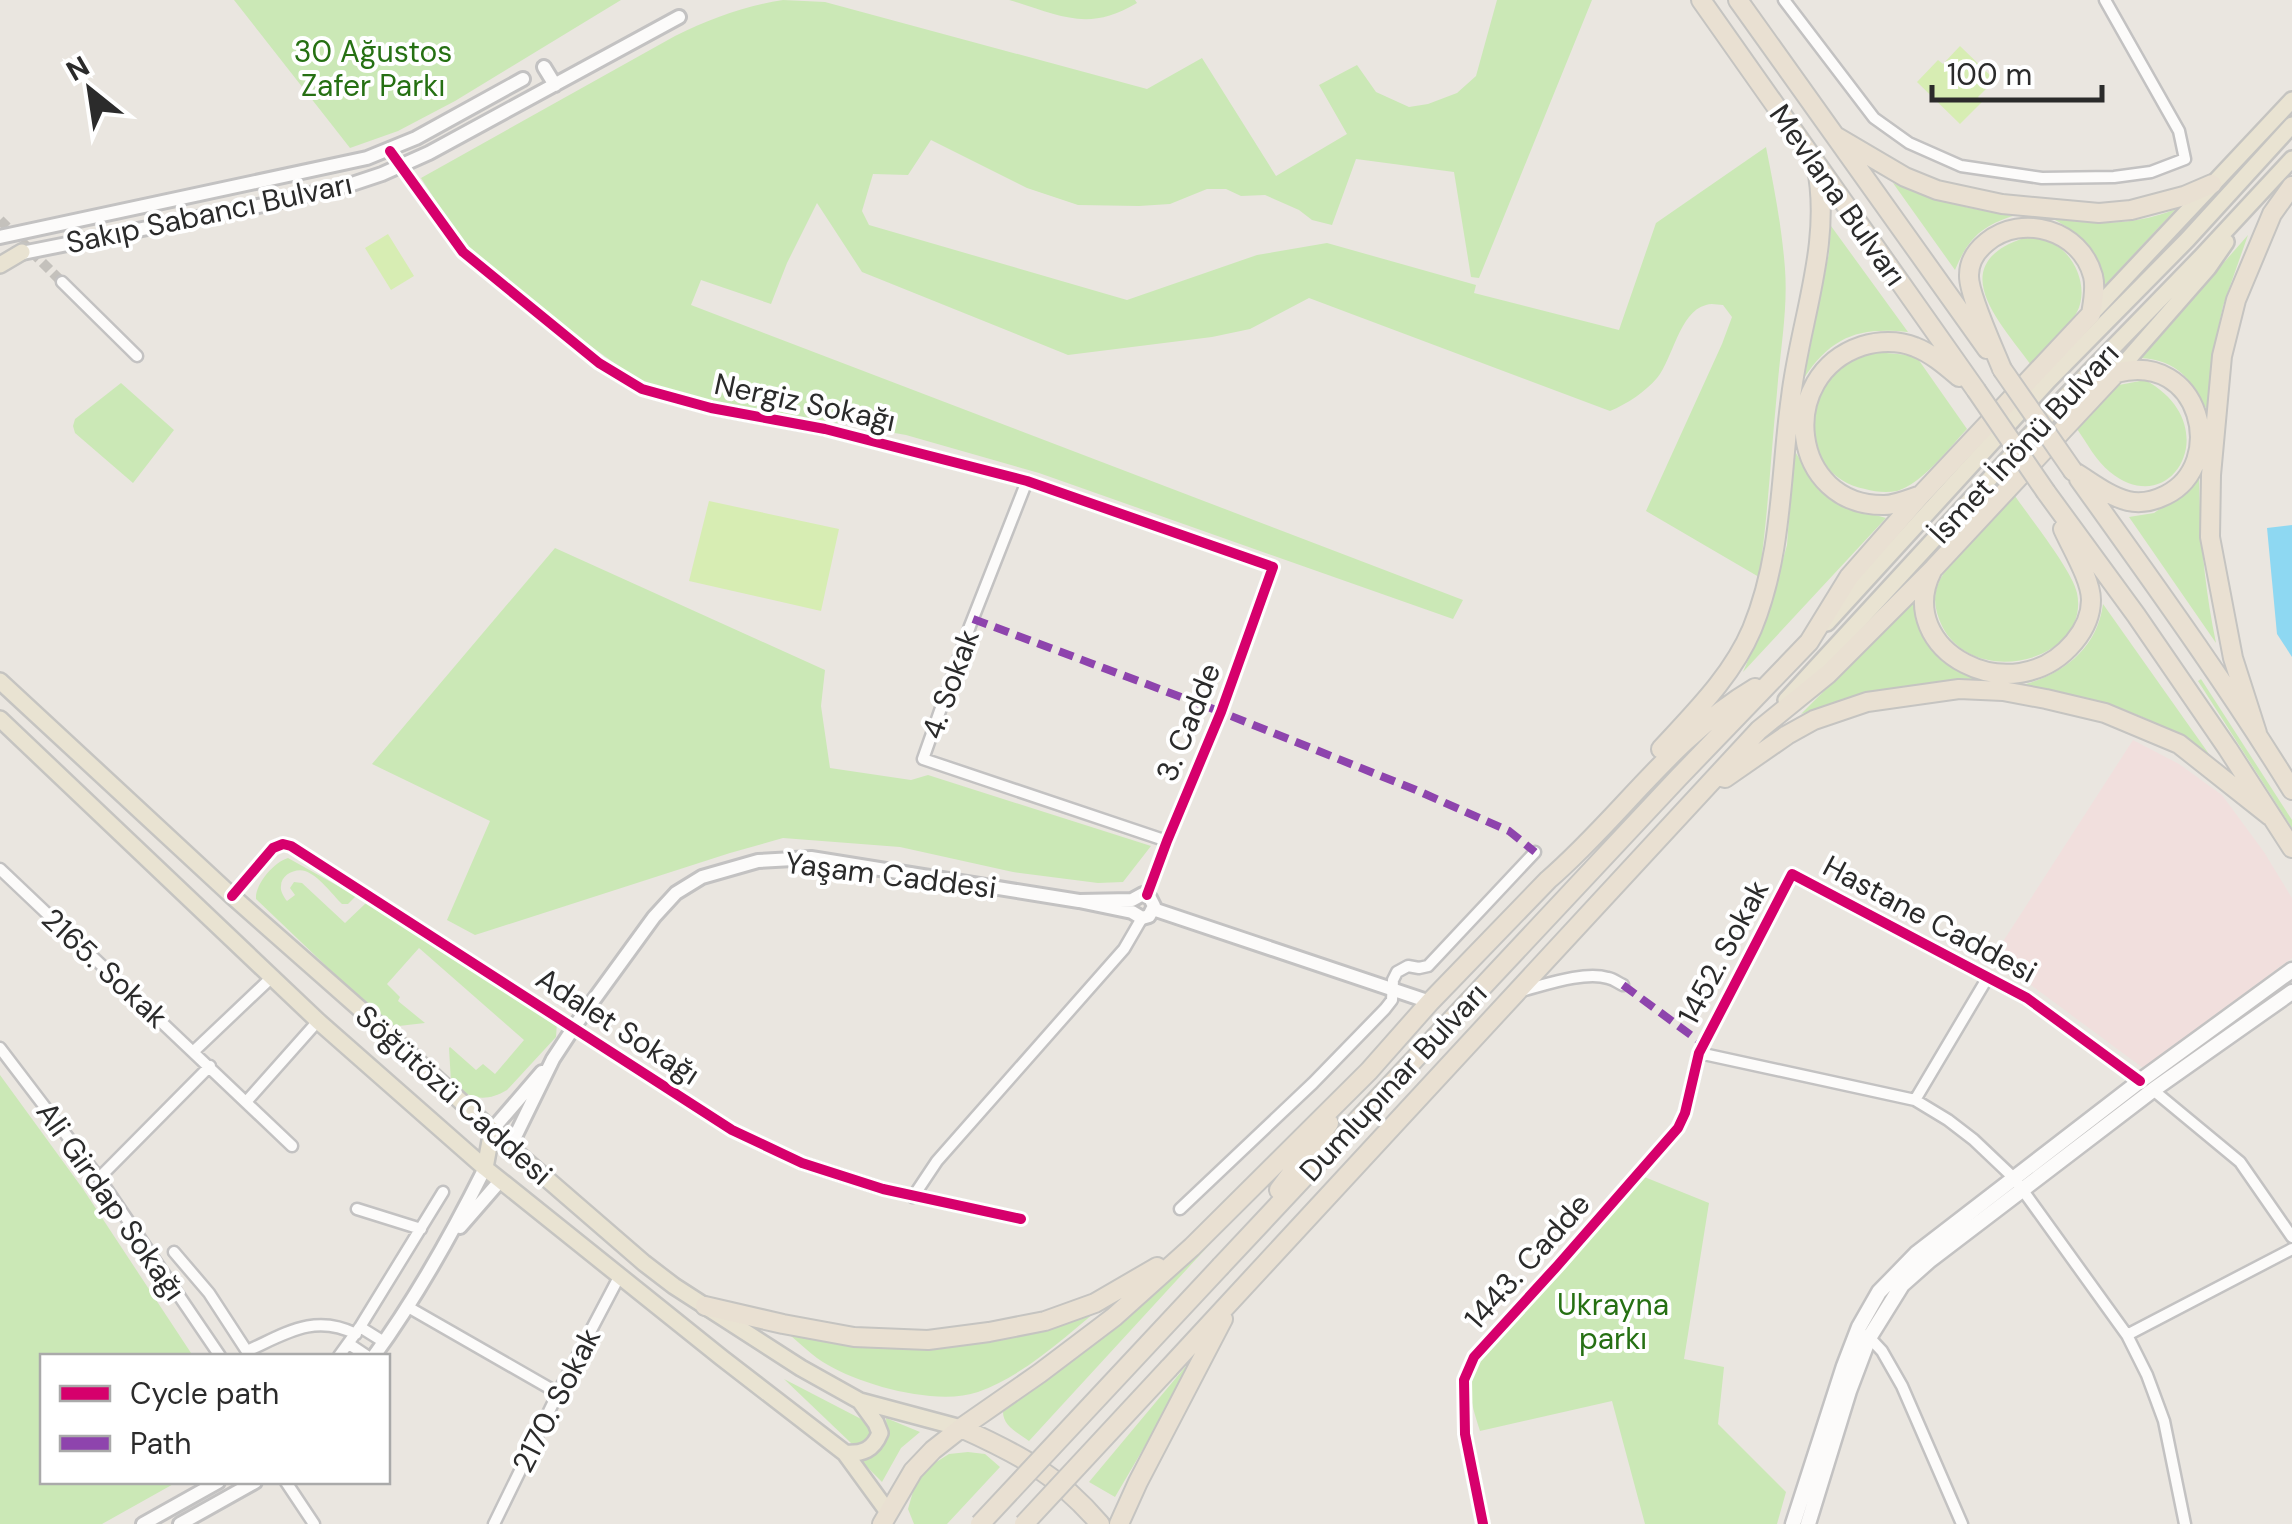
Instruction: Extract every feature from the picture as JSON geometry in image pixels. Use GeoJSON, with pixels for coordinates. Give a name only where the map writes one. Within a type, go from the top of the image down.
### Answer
{"type":"FeatureCollection","features":[{"type":"Feature","properties":{"kind":"highway","name":"Mevlana Bulvarı"},"geometry":{"type":"LineString","coordinates":[[1701,0],[2046,492]]}},
{"type":"Feature","properties":{"kind":"highway","name":"Mevlana Bulvarı"},"geometry":{"type":"LineString","coordinates":[[1738,0],[2002,369]]}},
{"type":"Feature","properties":{"kind":"highway"},"geometry":{"type":"LineString","coordinates":[[1833,135],[1905,177],[1937,190],[2002,204],[2099,213],[2131,210],[2212,184]]}},
{"type":"Feature","properties":{"kind":"highway"},"geometry":{"type":"LineString","coordinates":[[1568,863],[1604,811],[1724,678],[1760,608],[1782,505],[1790,398],[1817,259],[1821,188],[1816,164]]}},
{"type":"Feature","properties":{"kind":"highway"},"geometry":{"type":"LineString","coordinates":[[2257,733],[2233,658],[2210,538],[2211,475],[2222,356],[2236,300],[2272,214],[2292,186]]}},
{"type":"Feature","properties":{"kind":"highway"},"geometry":{"type":"LineString","coordinates":[[2091,314],[2093,276],[2084,255],[2055,232],[2032,227],[1998,233],[1973,258],[1968,280],[2002,369],[2194,640],[2292,790]]}},
{"type":"Feature","properties":{"kind":"highway","name":"Dumlupınar Bulvarı"},"geometry":{"type":"LineString","coordinates":[[980,1524],[1809,642],[1849,577],[2091,314]]}},
{"type":"Feature","properties":{"kind":"highway"},"geometry":{"type":"LineString","coordinates":[[1921,495],[1882,505],[1852,500],[1825,481],[1806,445],[1804,413],[1811,390],[1828,366],[1849,350],[1871,343],[1894,342],[1924,352],[1976,390]]}},
{"type":"Feature","properties":{"kind":"highway"},"geometry":{"type":"LineString","coordinates":[[2073,471],[2123,500],[2146,502],[2174,490],[2194,467],[2199,435],[2186,394],[2176,382],[2156,371],[2130,369],[2116,373]]}},
{"type":"Feature","properties":{"kind":"highway","name":"Dumlupınar Bulvarı"},"geometry":{"type":"LineString","coordinates":[[1024,1524],[1759,730],[1828,674],[1934,568],[2116,373]]}},
{"type":"Feature","properties":{"kind":"highway"},"geometry":{"type":"LineString","coordinates":[[1934,568],[1924,598],[1926,616],[1938,641],[1960,661],[1988,673],[2004,674],[2041,669],[2054,662],[2080,635],[2090,615],[2091,595],[2046,492]]}},
{"type":"Feature","properties":{"kind":"highway"},"geometry":{"type":"LineString","coordinates":[[2046,492],[2136,615],[2292,848]]}},
{"type":"Feature","properties":{"kind":"highway"},"geometry":{"type":"LineString","coordinates":[[889,1520],[913,1472],[934,1450],[1114,1317],[1192,1247],[1369,1071],[1430,1002],[1658,766],[1724,707],[1777,675]]}},
{"type":"Feature","properties":{"kind":"highway"},"geometry":{"type":"LineString","coordinates":[[1692,802],[1814,720],[1867,702],[1959,689],[2046,698],[2132,722],[2179,744],[2270,816]]}},
{"type":"Feature","properties":{"kind":"highway"},"geometry":{"type":"LineString","coordinates":[[1222,1266],[1369,1071]]}},
{"type":"Feature","properties":{"kind":"highway"},"geometry":{"type":"LineString","coordinates":[[704,1306],[854,1337],[928,1340],[1044,1321],[1095,1303],[1192,1247]]}},
{"type":"Feature","properties":{"kind":"highway","name":"Dumlupınar Bulvarı"},"geometry":{"type":"LineString","coordinates":[[1120,1524],[1234,1298]]}},
{"type":"Feature","properties":{"kind":"highway"},"geometry":{"type":"LineString","coordinates":[[960,1428],[1018,1454],[1046,1472],[1080,1500],[1100,1524]]}},
{"type":"Feature","properties":{"kind":"main road"},"geometry":{"type":"LineString","coordinates":[[2091,314],[2292,100]]}},
{"type":"Feature","properties":{"kind":"main road","name":"İsmet İnönü Bulvarı"},"geometry":{"type":"LineString","coordinates":[[1809,642],[2048,382],[2292,126]]}},
{"type":"Feature","properties":{"kind":"main road","name":"İsmet İnönü Bulvarı"},"geometry":{"type":"LineString","coordinates":[[1759,730],[2062,398],[2292,159]]}},
{"type":"Feature","properties":{"kind":"main road"},"geometry":{"type":"LineString","coordinates":[[2116,373],[2208,268],[2256,197]]}},
{"type":"Feature","properties":{"kind":"main road"},"geometry":{"type":"LineString","coordinates":[[0,262],[22,252]]}},
{"type":"Feature","properties":{"kind":"main road","name":"Söğütözü Caddesi"},"geometry":{"type":"LineString","coordinates":[[0,681],[232,896],[644,1263],[801,1368],[860,1401],[960,1428]]}},
{"type":"Feature","properties":{"kind":"main road","name":"Söğütözü Caddesi"},"geometry":{"type":"LineString","coordinates":[[0,718],[318,1021],[485,1168],[846,1453],[889,1520]]}},
{"type":"Feature","properties":{"kind":"main road"},"geometry":{"type":"LineString","coordinates":[[1808,1524],[1850,1391],[1864,1332],[1880,1292],[1894,1274],[1916,1253],[2018,1183],[2147,1086],[2292,970]]}},
{"type":"Feature","properties":{"kind":"main road"},"geometry":{"type":"LineString","coordinates":[[2147,1086],[2292,992]]}},
{"type":"Feature","properties":{"kind":"main road"},"geometry":{"type":"LineString","coordinates":[[485,1168],[492,1130]]}},
{"type":"Feature","properties":{"kind":"main road"},"geometry":{"type":"LineString","coordinates":[[500,1181],[510,1147]]}},
{"type":"Feature","properties":{"kind":"main road"},"geometry":{"type":"LineString","coordinates":[[1793,1524],[1844,1366],[1864,1332]]}},
{"type":"Feature","properties":{"kind":"main road"},"geometry":{"type":"LineString","coordinates":[[846,1453],[867,1451],[880,1433],[860,1401]]}},
{"type":"Feature","properties":{"kind":"street"},"geometry":{"type":"LineString","coordinates":[[1784,0],[1874,118],[1910,143],[1960,166],[2042,178],[2152,172],[2185,159],[2179,132],[2105,0]]}},
{"type":"Feature","properties":{"kind":"street","name":"Sakıp Sabancı Bulvarı"},"geometry":{"type":"LineString","coordinates":[[22,252],[287,200],[400,167],[679,17]]}},
{"type":"Feature","properties":{"kind":"street"},"geometry":{"type":"LineString","coordinates":[[544,67],[555,84]]}},
{"type":"Feature","properties":{"kind":"street","name":"Sakıp Sabancı Bulvarı"},"geometry":{"type":"LineString","coordinates":[[0,237],[339,166],[390,151],[523,79]]}},
{"type":"Feature","properties":{"kind":"street","name":"Nergiz Sokağı"},"geometry":{"type":"LineString","coordinates":[[390,151],[464,252],[599,363],[642,389],[710,408],[825,429],[1027,481],[1273,567]]}},
{"type":"Feature","properties":{"kind":"street"},"geometry":{"type":"LineString","coordinates":[[62,282],[136,356]]}},
{"type":"Feature","properties":{"kind":"street","name":"4. Sokak"},"geometry":{"type":"LineString","coordinates":[[1027,481],[923,759],[1167,841]]}},
{"type":"Feature","properties":{"kind":"street","name":"3. Cadde"},"geometry":{"type":"LineString","coordinates":[[1147,895],[1221,712],[1273,567]]}},
{"type":"Feature","properties":{"kind":"street","name":"Adalet Sokağı"},"geometry":{"type":"LineString","coordinates":[[232,896],[273,848],[291,846],[732,1130],[819,1168],[913,1196],[1020,1219]]}},
{"type":"Feature","properties":{"kind":"street"},"geometry":{"type":"LineString","coordinates":[[1180,1210],[1385,1009],[1392,1000],[1397,972],[1408,966],[1428,966],[1535,852]]}},
{"type":"Feature","properties":{"kind":"street","name":"Yaşam Caddesi"},"geometry":{"type":"LineString","coordinates":[[510,1147],[554,1059],[654,916],[676,893],[702,877],[758,860],[811,858],[1140,910],[1430,1002]]}},
{"type":"Feature","properties":{"kind":"street","name":"2165. Sokak"},"geometry":{"type":"LineString","coordinates":[[0,868],[292,1146]]}},
{"type":"Feature","properties":{"kind":"street","name":"Hastane Caddesi"},"geometry":{"type":"LineString","coordinates":[[1792,874],[2036,1004],[2147,1086],[2240,1162],[2292,1237]]}},
{"type":"Feature","properties":{"kind":"street","name":"1452. Sokak"},"geometry":{"type":"LineString","coordinates":[[1698,1053],[1792,874]]}},
{"type":"Feature","properties":{"kind":"street","name":"Yaşam Caddesi"},"geometry":{"type":"LineString","coordinates":[[1140,910],[1140,894],[1147,895]]}},
{"type":"Feature","properties":{"kind":"street"},"geometry":{"type":"LineString","coordinates":[[913,1196],[937,1161],[1124,949],[1140,910]]}},
{"type":"Feature","properties":{"kind":"street"},"geometry":{"type":"LineString","coordinates":[[1516,993],[1591,976],[1623,985]]}},
{"type":"Feature","properties":{"kind":"street"},"geometry":{"type":"LineString","coordinates":[[194,1051],[272,978]]}},
{"type":"Feature","properties":{"kind":"street"},"geometry":{"type":"LineString","coordinates":[[1914,1100],[1988,978]]}},
{"type":"Feature","properties":{"kind":"street"},"geometry":{"type":"LineString","coordinates":[[246,1102],[318,1021]]}},
{"type":"Feature","properties":{"kind":"street","name":"Ali Girdap Sokağı"},"geometry":{"type":"LineString","coordinates":[[0,1048],[99,1178],[219,1354]]}},
{"type":"Feature","properties":{"kind":"street"},"geometry":{"type":"LineString","coordinates":[[1698,1053],[1914,1100],[1961,1130],[2018,1183],[2127,1335],[2148,1375],[2164,1422],[2185,1524]]}},
{"type":"Feature","properties":{"kind":"street","name":"1443. Cadde"},"geometry":{"type":"LineString","coordinates":[[1484,1524],[1466,1434],[1464,1380],[1474,1357],[1678,1128],[1698,1053]]}},
{"type":"Feature","properties":{"kind":"street","name":"Yaşam Caddesi"},"geometry":{"type":"LineString","coordinates":[[492,1130],[554,1059]]}},
{"type":"Feature","properties":{"kind":"street"},"geometry":{"type":"LineString","coordinates":[[99,1178],[210,1066]]}},
{"type":"Feature","properties":{"kind":"street"},"geometry":{"type":"LineString","coordinates":[[372,1354],[408,1307],[449,1241],[485,1168]]}},
{"type":"Feature","properties":{"kind":"street"},"geometry":{"type":"LineString","coordinates":[[449,1241],[500,1181]]}},
{"type":"Feature","properties":{"kind":"street"},"geometry":{"type":"LineString","coordinates":[[341,1354],[444,1192]]}},
{"type":"Feature","properties":{"kind":"street"},"geometry":{"type":"LineString","coordinates":[[357,1209],[421,1228]]}},
{"type":"Feature","properties":{"kind":"street"},"geometry":{"type":"LineString","coordinates":[[2127,1335],[2292,1250]]}},
{"type":"Feature","properties":{"kind":"street"},"geometry":{"type":"LineString","coordinates":[[174,1252],[209,1293],[248,1354],[309,1325],[328,1324],[384,1342]]}},
{"type":"Feature","properties":{"kind":"street","name":"2170. Sokak"},"geometry":{"type":"LineString","coordinates":[[494,1524],[619,1276]]}},
{"type":"Feature","properties":{"kind":"street"},"geometry":{"type":"LineString","coordinates":[[408,1307],[558,1393]]}},
{"type":"Feature","properties":{"kind":"street"},"geometry":{"type":"LineString","coordinates":[[1864,1332],[1891,1365],[1902,1386],[1962,1524]]}},
{"type":"Feature","properties":{"kind":"street"},"geometry":{"type":"LineString","coordinates":[[355,1335],[369,1354]]}},
{"type":"Feature","properties":{"kind":"street"},"geometry":{"type":"LineString","coordinates":[[143,1524],[214,1484]]}},
{"type":"Feature","properties":{"kind":"street"},"geometry":{"type":"LineString","coordinates":[[180,1524],[251,1484]]}},
{"type":"Feature","properties":{"kind":"street"},"geometry":{"type":"LineString","coordinates":[[287,1484],[314,1524]]}},
{"type":"Feature","properties":{"kind":"shaded area"},"geometry":{"type":"Polygon","coordinates":[[[2133,740],[2179,764],[2222,795],[2292,898],[2292,958],[2143,1068],[1993,957],[2133,740]]]}},
{"type":"Feature","properties":{"kind":"green space","name":"30 Ağustos Zafer Parkı"},"geometry":{"type":"Polygon","coordinates":[[[234,0],[621,0],[455,101],[398,131],[350,148],[234,0]]]}},
{"type":"Feature","properties":{"kind":"green space"},"geometry":{"type":"Polygon","coordinates":[[[783,0],[825,2],[1147,89],[1202,58],[1276,176],[1347,134],[1319,85],[1357,65],[1376,92],[1409,107],[1428,104],[1457,93],[1476,76],[1497,0],[1592,0],[1479,278],[1471,277],[1454,172],[1356,159],[1332,225],[1312,220],[1265,195],[1241,196],[1226,189],[1207,189],[1170,204],[1078,205],[1027,188],[931,140],[908,175],[873,174],[862,211],[869,225],[1127,300],[1257,255],[1327,243],[1476,285],[1474,293],[1619,330],[1656,223],[1766,147],[1782,238],[1785,300],[1759,577],[1646,511],[1722,344],[1732,317],[1723,305],[1708,304],[1697,309],[1683,326],[1657,378],[1610,411],[1309,298],[1250,329],[1068,355],[862,272],[817,203],[771,304],[701,280],[691,305],[1463,600],[1453,619],[1039,473],[906,435],[706,400],[656,387],[635,378],[538,308],[468,251],[421,178],[675,36],[728,14],[783,0]]]}},
{"type":"Feature","properties":{"kind":"green space"},"geometry":{"type":"Polygon","coordinates":[[[1009,0],[1135,0],[1137,3],[1088,19],[1009,0]]]}},
{"type":"Feature","properties":{"kind":"green space"},"geometry":{"type":"Polygon","coordinates":[[[1960,46],[1995,80],[1978,97],[1982,102],[1960,124],[1917,82],[1938,60],[1943,64],[1960,46]]]}},
{"type":"Feature","properties":{"kind":"green space"},"geometry":{"type":"Polygon","coordinates":[[[1893,183],[1951,204],[2013,216],[1977,235],[1955,270],[1893,183]]]}},
{"type":"Feature","properties":{"kind":"green space"},"geometry":{"type":"Polygon","coordinates":[[[2176,209],[2104,286],[2098,263],[2087,245],[2051,218],[2114,223],[2176,209]]]}},
{"type":"Feature","properties":{"kind":"green space"},"geometry":{"type":"Polygon","coordinates":[[[1831,226],[1908,332],[1875,331],[1848,337],[1825,352],[1804,378],[1829,253],[1831,226]]]}},
{"type":"Feature","properties":{"kind":"green space"},"geometry":{"type":"Polygon","coordinates":[[[388,234],[414,276],[391,290],[365,248],[388,234]]]}},
{"type":"Feature","properties":{"kind":"green space"},"geometry":{"type":"Polygon","coordinates":[[[2248,235],[2223,306],[2211,363],[2208,412],[2182,374],[2164,363],[2140,358],[2248,235]]]}},
{"type":"Feature","properties":{"kind":"green space"},"geometry":{"type":"Polygon","coordinates":[[[2024,238],[2047,241],[2062,249],[2074,265],[2082,293],[2077,312],[2031,365],[1994,313],[1982,279],[1987,263],[2000,249],[2024,238]]]}},
{"type":"Feature","properties":{"kind":"green space"},"geometry":{"type":"Polygon","coordinates":[[[1876,352],[1918,359],[1967,429],[1925,473],[1893,492],[1869,490],[1840,479],[1824,463],[1815,442],[1813,419],[1819,397],[1831,377],[1850,361],[1876,352]]]}},
{"type":"Feature","properties":{"kind":"green space"},"geometry":{"type":"Polygon","coordinates":[[[2145,380],[2170,399],[2183,420],[2187,442],[2182,462],[2170,477],[2154,485],[2133,484],[2110,472],[2077,429],[2119,385],[2145,380]]]}},
{"type":"Feature","properties":{"kind":"green space"},"geometry":{"type":"Polygon","coordinates":[[[121,383],[174,430],[133,483],[75,433],[73,426],[75,419],[121,383]]]}},
{"type":"Feature","properties":{"kind":"green space"},"geometry":{"type":"Polygon","coordinates":[[[1794,450],[1819,490],[1844,506],[1886,518],[1743,672],[1767,616],[1787,545],[1794,450]]]}},
{"type":"Feature","properties":{"kind":"green space"},"geometry":{"type":"Polygon","coordinates":[[[2199,475],[2203,559],[2216,643],[2129,517],[2154,513],[2183,493],[2199,475]]]}},
{"type":"Feature","properties":{"kind":"green space"},"geometry":{"type":"Polygon","coordinates":[[[2015,496],[2074,583],[2077,617],[2066,636],[2049,650],[2027,659],[2002,662],[1979,657],[1958,646],[1942,626],[1935,599],[1939,582],[1952,562],[2015,496]]]}},
{"type":"Feature","properties":{"kind":"green space"},"geometry":{"type":"Polygon","coordinates":[[[709,501],[839,529],[821,611],[689,581],[709,501]]]}},
{"type":"Feature","properties":{"kind":"green space"},"geometry":{"type":"Polygon","coordinates":[[[555,548],[825,670],[821,706],[830,768],[911,780],[928,775],[1151,846],[1123,882],[1098,883],[1013,872],[900,847],[783,838],[475,935],[447,920],[490,821],[372,764],[555,548]]]}},
{"type":"Feature","properties":{"kind":"green space"},"geometry":{"type":"Polygon","coordinates":[[[1913,602],[1923,633],[1937,654],[1958,670],[1986,683],[1938,683],[1892,689],[1801,714],[1913,602]]]}},
{"type":"Feature","properties":{"kind":"green space"},"geometry":{"type":"Polygon","coordinates":[[[2103,604],[2209,754],[2125,710],[2018,686],[2062,668],[2085,648],[2103,604]]]}},
{"type":"Feature","properties":{"kind":"green space"},"geometry":{"type":"Polygon","coordinates":[[[2201,679],[2292,820],[2292,828],[2198,681],[2201,679]]]}},
{"type":"Feature","properties":{"kind":"green space"},"geometry":{"type":"Polygon","coordinates":[[[288,858],[356,896],[342,904],[315,877],[297,871],[289,873],[282,882],[281,890],[287,901],[295,895],[290,888],[294,882],[302,883],[345,923],[366,903],[553,1015],[557,1022],[556,1037],[507,1090],[484,1098],[464,1092],[451,1082],[450,1047],[476,1070],[483,1064],[495,1074],[524,1040],[419,948],[387,984],[400,997],[398,1001],[425,1023],[390,1027],[256,899],[266,874],[288,858]]]}},
{"type":"Feature","properties":{"kind":"green space"},"geometry":{"type":"Polygon","coordinates":[[[0,1075],[83,1189],[192,1354],[40,1354],[40,1484],[173,1484],[102,1524],[0,1524],[0,1075]]]}},
{"type":"Feature","properties":{"kind":"green space","name":"Ukrayna parkı"},"geometry":{"type":"Polygon","coordinates":[[[1642,1176],[1709,1203],[1684,1359],[1724,1367],[1718,1424],[1786,1492],[1777,1524],[1645,1524],[1612,1401],[1480,1431],[1471,1385],[1481,1357],[1642,1176]]]}},
{"type":"Feature","properties":{"kind":"green space"},"geometry":{"type":"Polygon","coordinates":[[[1210,1244],[1029,1441],[1008,1425],[1003,1412],[1210,1244]]]}},
{"type":"Feature","properties":{"kind":"green space"},"geometry":{"type":"Polygon","coordinates":[[[1111,1299],[1014,1375],[962,1396],[902,1392],[861,1380],[822,1362],[786,1332],[878,1345],[1111,1299]]]}},
{"type":"Feature","properties":{"kind":"green space"},"geometry":{"type":"Polygon","coordinates":[[[1206,1342],[1115,1497],[1089,1482],[1206,1342]]]}},
{"type":"Feature","properties":{"kind":"green space"},"geometry":{"type":"Polygon","coordinates":[[[784,1379],[865,1421],[872,1435],[859,1444],[851,1443],[784,1379]]]}},
{"type":"Feature","properties":{"kind":"green space"},"geometry":{"type":"Polygon","coordinates":[[[886,1418],[920,1432],[901,1448],[882,1482],[862,1462],[882,1444],[886,1418]]]}},
{"type":"Feature","properties":{"kind":"green space"},"geometry":{"type":"Polygon","coordinates":[[[949,1454],[985,1454],[1000,1467],[947,1524],[914,1524],[908,1509],[922,1471],[949,1454]]]}},
{"type":"Feature","properties":{"kind":"water"},"geometry":{"type":"Polygon","coordinates":[[[2292,525],[2292,657],[2277,634],[2267,528],[2292,525]]]}},
{"type":"Feature","properties":{"kind":"tunnel"},"geometry":{"type":"LineString","coordinates":[[0,220],[62,282]]}},
{"type":"Feature","properties":{"kind":"marked path"},"geometry":{"type":"LineString","coordinates":[[973,619],[1416,790],[1509,831],[1535,852]]}},
{"type":"Feature","properties":{"kind":"marked path"},"geometry":{"type":"LineString","coordinates":[[1623,985],[1703,1044]]}},
{"type":"Feature","properties":{"kind":"cycle path"},"geometry":{"type":"LineString","coordinates":[[390,151],[463,252],[599,363],[642,389],[711,408],[825,429],[1027,481],[1273,567],[1221,712],[1147,895]]}},
{"type":"Feature","properties":{"kind":"cycle path"},"geometry":{"type":"LineString","coordinates":[[232,896],[273,848],[291,846],[732,1130],[802,1163],[883,1189],[1021,1219]]}},
{"type":"Feature","properties":{"kind":"cycle path"},"geometry":{"type":"LineString","coordinates":[[1483,1524],[1465,1434],[1464,1380],[1474,1357],[1678,1128],[1699,1053],[1792,874],[2027,998],[2140,1081]]}}]}
